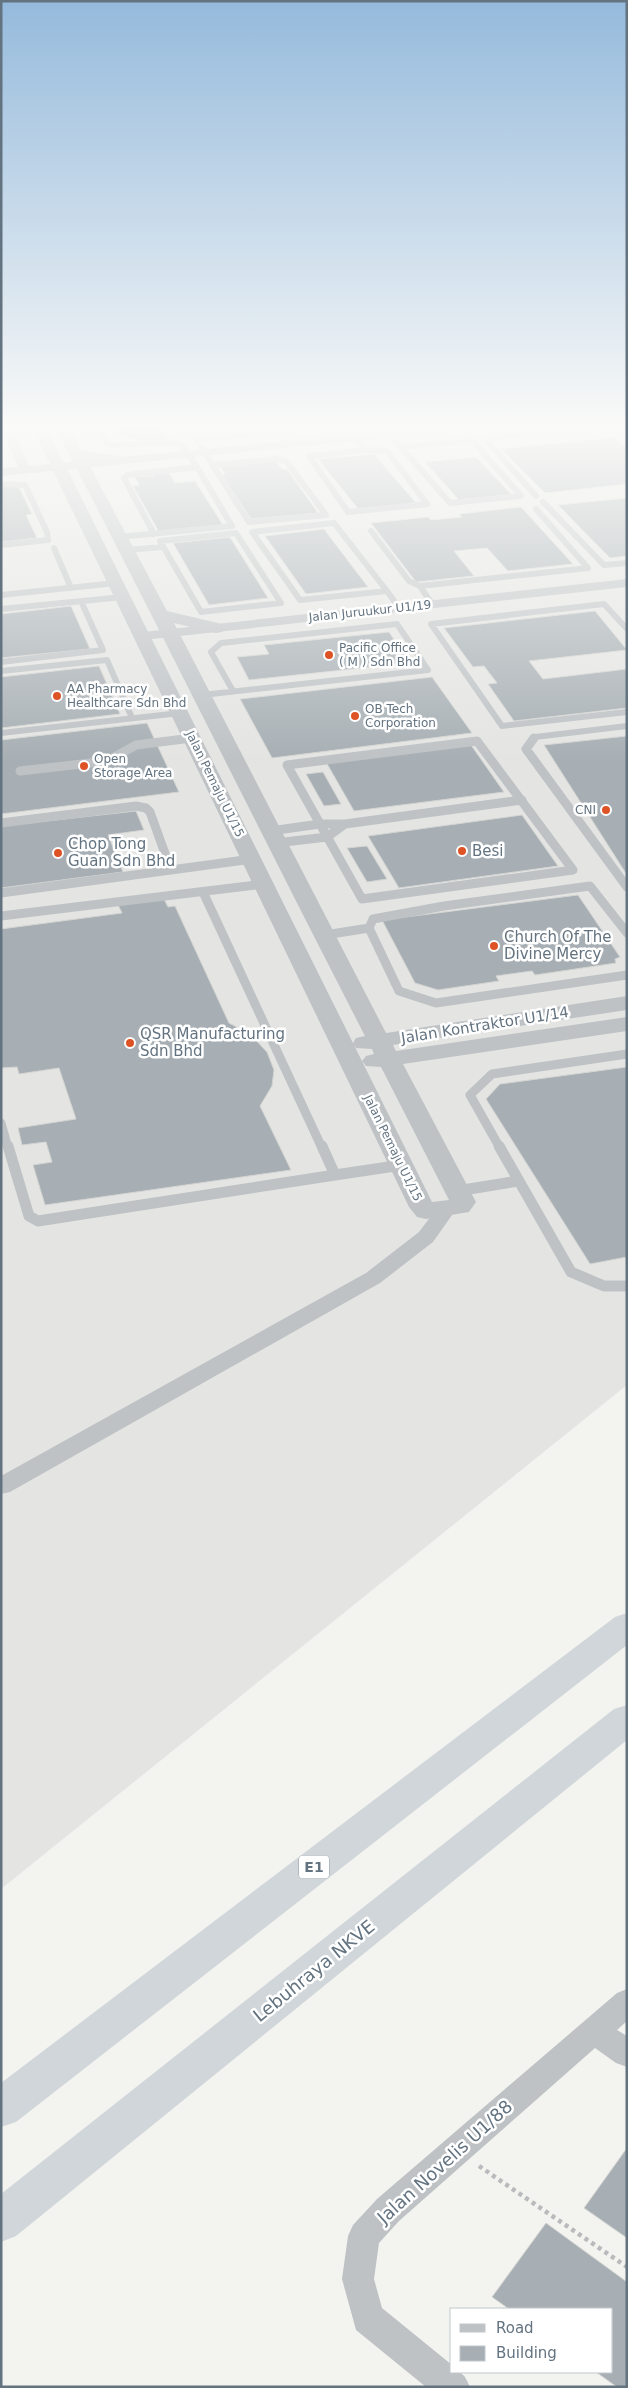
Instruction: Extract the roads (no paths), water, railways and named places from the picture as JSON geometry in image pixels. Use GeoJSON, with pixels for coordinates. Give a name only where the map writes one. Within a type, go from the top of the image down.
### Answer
{"type":"FeatureCollection","features":[{"type":"Feature","properties":{"kind":"highway","name":"E1"},"geometry":{"type":"LineString","coordinates":[[1,2108],[627,1626]]}},
{"type":"Feature","properties":{"kind":"highway","name":"Lebuhraya NKVE"},"geometry":{"type":"LineString","coordinates":[[1,2221],[627,1719]]}},
{"type":"Feature","properties":{"kind":"highway"},"geometry":{"type":"LineString","coordinates":[[536,1792],[627,1735]]}},
{"type":"Feature","properties":{"kind":"street","name":"Jalan Pemaju U1/15"},"geometry":{"type":"LineString","coordinates":[[94,538],[426,1211],[452,1199],[384,1050],[120,538]]}},
{"type":"Feature","properties":{"kind":"street","name":"Jalan Juruukur U1/19"},"geometry":{"type":"LineString","coordinates":[[216,628],[626,584]]}},
{"type":"Feature","properties":{"kind":"street"},"geometry":{"type":"LineString","coordinates":[[170,632],[193,638],[216,628]]}},
{"type":"Feature","properties":{"kind":"street"},"geometry":{"type":"LineString","coordinates":[[143,636],[216,628]]}},
{"type":"Feature","properties":{"kind":"street","name":"Jalan Kontraktor U1/14"},"geometry":{"type":"LineString","coordinates":[[384,1050],[627,1003]]}},
{"type":"Feature","properties":{"kind":"street","name":"Jalan Kontraktor U1/14"},"geometry":{"type":"LineString","coordinates":[[348,1055],[627,1024]]}},
{"type":"Feature","properties":{"kind":"street"},"geometry":{"type":"LineString","coordinates":[[2,1486],[373,1278],[426,1237],[452,1199]]}},
{"type":"Feature","properties":{"kind":"street","name":"Jalan Novelis U1/88"},"geometry":{"type":"LineString","coordinates":[[453,2387],[368,2318],[358,2279],[364,2236],[388,2210],[627,2002]]}},
{"type":"Feature","properties":{"kind":"street"},"geometry":{"type":"LineString","coordinates":[[594,2031],[627,2053]]}},
{"type":"Feature","properties":{"kind":"lane"},"geometry":{"type":"LineString","coordinates":[[1,545],[48,540],[48,538]]}},
{"type":"Feature","properties":{"kind":"lane"},"geometry":{"type":"LineString","coordinates":[[123,544],[140,538]]}},
{"type":"Feature","properties":{"kind":"lane"},"geometry":{"type":"LineString","coordinates":[[184,538],[160,541],[201,612],[282,603],[240,538]]}},
{"type":"Feature","properties":{"kind":"lane"},"geometry":{"type":"LineString","coordinates":[[257,538],[300,600],[387,591]]}},
{"type":"Feature","properties":{"kind":"lane"},"geometry":{"type":"LineString","coordinates":[[345,538],[399,608]]}},
{"type":"Feature","properties":{"kind":"lane"},"geometry":{"type":"LineString","coordinates":[[377,538],[409,581],[420,586],[588,568],[562,538]]}},
{"type":"Feature","properties":{"kind":"lane"},"geometry":{"type":"LineString","coordinates":[[578,538],[604,565],[627,563]]}},
{"type":"Feature","properties":{"kind":"lane"},"geometry":{"type":"LineString","coordinates":[[123,544],[163,547]]}},
{"type":"Feature","properties":{"kind":"lane"},"geometry":{"type":"LineString","coordinates":[[54,548],[71,588]]}},
{"type":"Feature","properties":{"kind":"lane"},"geometry":{"type":"LineString","coordinates":[[420,586],[432,604]]}},
{"type":"Feature","properties":{"kind":"lane"},"geometry":{"type":"LineString","coordinates":[[1,595],[71,588],[120,590]]}},
{"type":"Feature","properties":{"kind":"lane"},"geometry":{"type":"LineString","coordinates":[[1,609],[81,601],[120,590]]}},
{"type":"Feature","properties":{"kind":"lane"},"geometry":{"type":"LineString","coordinates":[[1,662],[103,650],[81,601]]}},
{"type":"Feature","properties":{"kind":"lane"},"geometry":{"type":"LineString","coordinates":[[626,628],[604,604],[431,624],[502,726],[627,712]]}},
{"type":"Feature","properties":{"kind":"lane"},"geometry":{"type":"LineString","coordinates":[[202,695],[428,670],[397,624],[221,643],[211,652],[233,691]]}},
{"type":"Feature","properties":{"kind":"lane"},"geometry":{"type":"LineString","coordinates":[[1,671],[107,660],[132,718]]}},
{"type":"Feature","properties":{"kind":"lane"},"geometry":{"type":"LineString","coordinates":[[1,733],[180,713]]}},
{"type":"Feature","properties":{"kind":"lane"},"geometry":{"type":"LineString","coordinates":[[627,726],[535,737],[526,749],[627,887]]}},
{"type":"Feature","properties":{"kind":"lane"},"geometry":{"type":"LineString","coordinates":[[20,772],[99,762],[112,758],[136,745],[192,738]]}},
{"type":"Feature","properties":{"kind":"lane"},"geometry":{"type":"LineString","coordinates":[[478,741],[522,800],[573,870],[362,899],[287,764],[478,741]]}},
{"type":"Feature","properties":{"kind":"lane"},"geometry":{"type":"LineString","coordinates":[[273,837],[320,824],[345,824],[522,800]]}},
{"type":"Feature","properties":{"kind":"lane"},"geometry":{"type":"LineString","coordinates":[[1,823],[136,806],[146,808],[150,812],[172,870]]}},
{"type":"Feature","properties":{"kind":"lane"},"geometry":{"type":"LineString","coordinates":[[273,837],[327,837],[345,824]]}},
{"type":"Feature","properties":{"kind":"lane"},"geometry":{"type":"LineString","coordinates":[[1,893],[252,859]]}},
{"type":"Feature","properties":{"kind":"lane"},"geometry":{"type":"LineString","coordinates":[[1,916],[265,884]]}},
{"type":"Feature","properties":{"kind":"lane"},"geometry":{"type":"LineString","coordinates":[[627,933],[590,886],[444,906],[373,919],[369,928],[399,991],[436,1003],[627,975]]}},
{"type":"Feature","properties":{"kind":"lane"},"geometry":{"type":"LineString","coordinates":[[203,892],[335,1175]]}},
{"type":"Feature","properties":{"kind":"lane"},"geometry":{"type":"LineString","coordinates":[[326,935],[369,928]]}},
{"type":"Feature","properties":{"kind":"lane"},"geometry":{"type":"LineString","coordinates":[[627,1054],[492,1074],[470,1095],[571,1272],[598,1286],[613,1289],[627,1286]]}},
{"type":"Feature","properties":{"kind":"lane"},"geometry":{"type":"LineString","coordinates":[[1,1123],[29,1216],[38,1221],[402,1165]]}},
{"type":"Feature","properties":{"kind":"lane"},"geometry":{"type":"LineString","coordinates":[[452,1199],[518,1181]]}},
{"type":"Feature","properties":{"kind":"place","name":"Pacific Office ( M ) Sdn Bhd"},"geometry":{"type":"Point","coordinates":[329,655]}},
{"type":"Feature","properties":{"kind":"place","name":"AA Pharmacy Healthcare Sdn Bhd"},"geometry":{"type":"Point","coordinates":[57,696]}},
{"type":"Feature","properties":{"kind":"place","name":"OB Tech Corporation"},"geometry":{"type":"Point","coordinates":[355,716]}},
{"type":"Feature","properties":{"kind":"place","name":"Open Storage Area"},"geometry":{"type":"Point","coordinates":[84,766]}},
{"type":"Feature","properties":{"kind":"place","name":"CNI"},"geometry":{"type":"Point","coordinates":[606,810]}},
{"type":"Feature","properties":{"kind":"place","name":"Besi"},"geometry":{"type":"Point","coordinates":[462,851]}},
{"type":"Feature","properties":{"kind":"place","name":"Chop Tong Guan Sdn Bhd"},"geometry":{"type":"Point","coordinates":[58,853]}},
{"type":"Feature","properties":{"kind":"place","name":"Church Of The Divine Mercy"},"geometry":{"type":"Point","coordinates":[494,946]}},
{"type":"Feature","properties":{"kind":"place","name":"QSR Manufacturing Sdn Bhd"},"geometry":{"type":"Point","coordinates":[130,1043]}}]}
